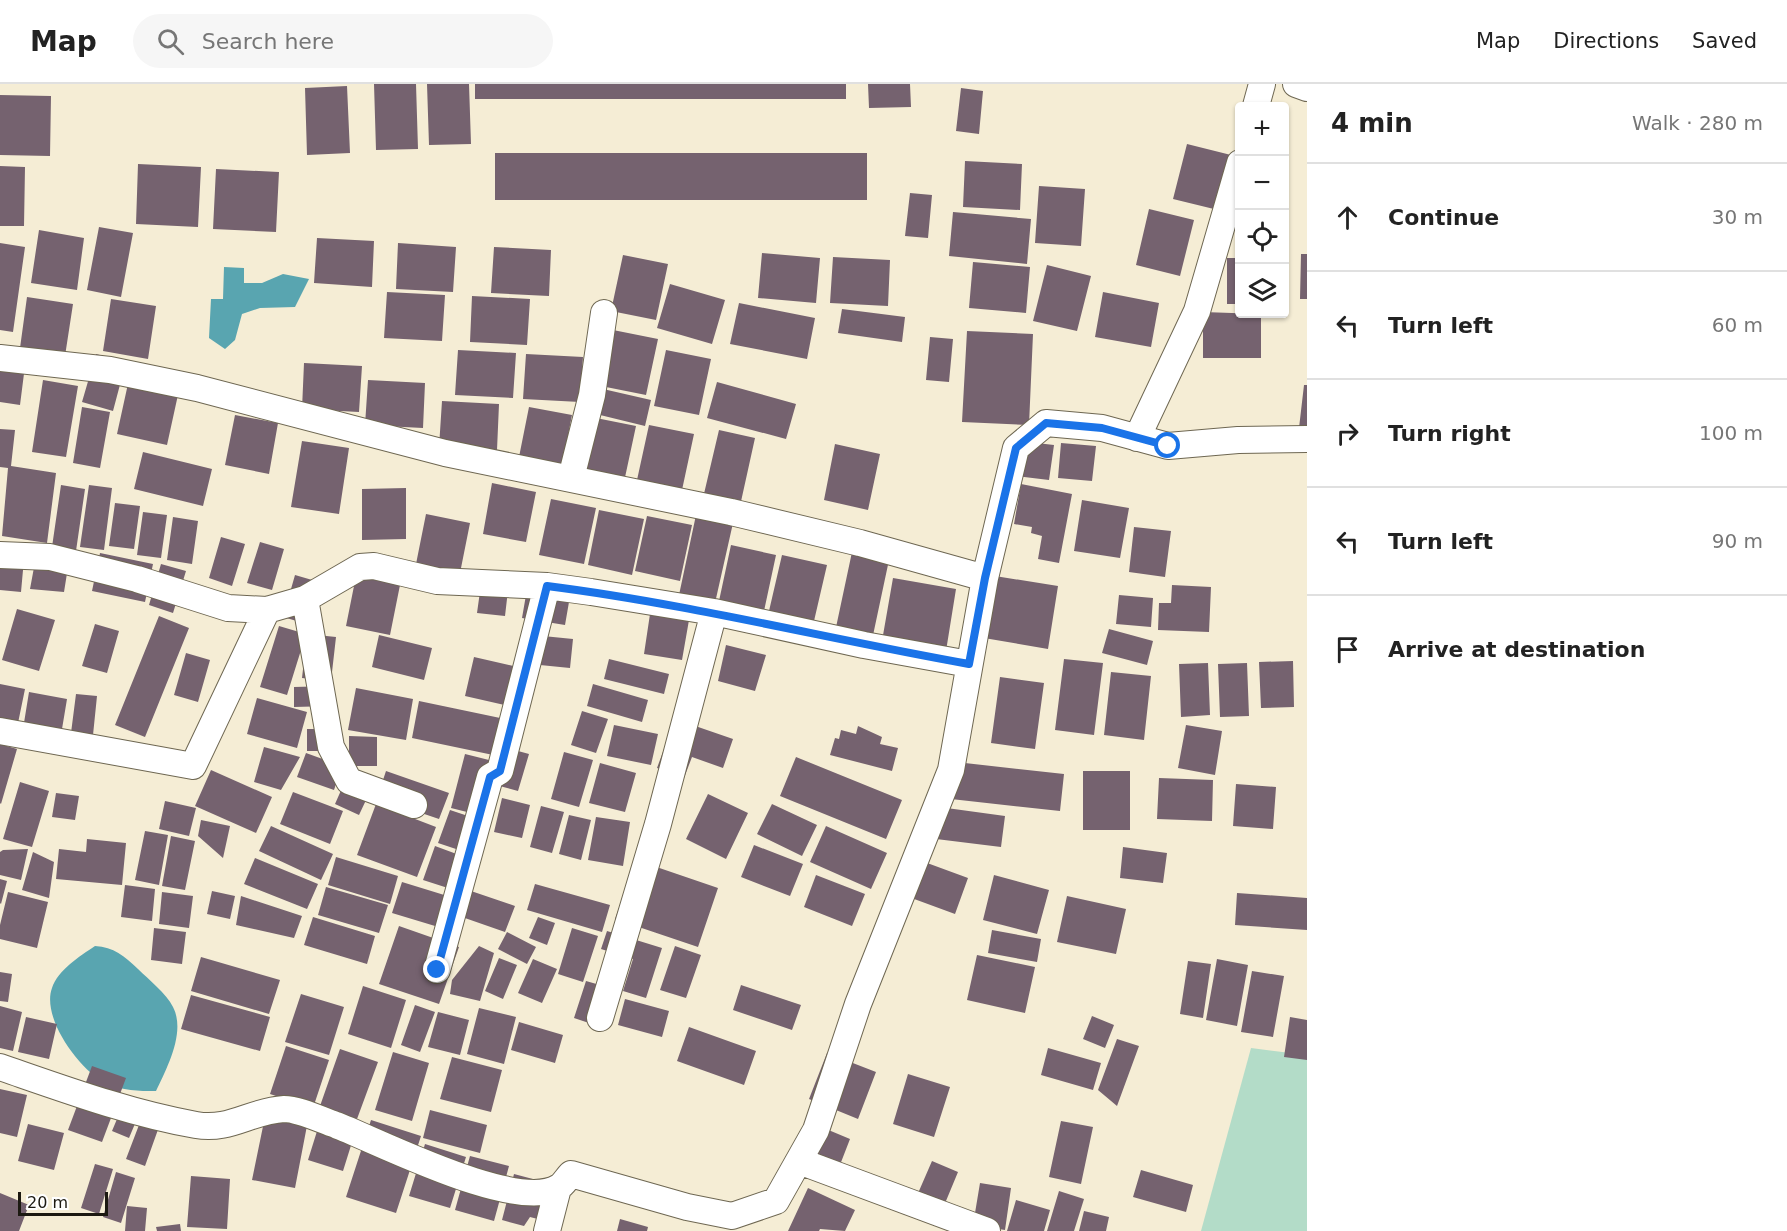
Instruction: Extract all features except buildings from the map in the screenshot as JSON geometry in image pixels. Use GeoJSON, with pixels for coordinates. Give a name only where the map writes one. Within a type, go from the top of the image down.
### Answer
{"type":"FeatureCollection","features":[{"type":"Feature","properties":{"kind":"street"},"geometry":{"type":"LineString","coordinates":[[1257,102],[1262,84]]}},
{"type":"Feature","properties":{"kind":"street"},"geometry":{"type":"LineString","coordinates":[[1296,84],[1307,88]]}},
{"type":"Feature","properties":{"kind":"street"},"geometry":{"type":"LineString","coordinates":[[1137,438],[1197,311],[1235,177]]}},
{"type":"Feature","properties":{"kind":"street"},"geometry":{"type":"LineString","coordinates":[[571,478],[592,395],[604,313]]}},
{"type":"Feature","properties":{"kind":"street"},"geometry":{"type":"LineString","coordinates":[[0,358],[110,370],[197,388],[444,453],[752,517],[985,578]]}},
{"type":"Feature","properties":{"kind":"street"},"geometry":{"type":"LineString","coordinates":[[547,1231],[558,1188],[571,1174],[687,1207],[732,1216],[776,1201],[816,1130],[858,1004],[951,770],[985,578],[1016,448],[1046,423],[1102,428],[1168,446],[1238,440],[1307,439]]}},
{"type":"Feature","properties":{"kind":"street"},"geometry":{"type":"LineString","coordinates":[[0,555],[50,557],[137,579],[228,608],[267,610],[305,599],[360,567],[374,566],[437,581],[547,586],[714,612],[864,645],[969,664]]}},
{"type":"Feature","properties":{"kind":"street"},"geometry":{"type":"LineString","coordinates":[[437,970],[490,777],[500,771],[547,586]]}},
{"type":"Feature","properties":{"kind":"street"},"geometry":{"type":"LineString","coordinates":[[305,599],[331,747],[349,781],[414,805]]}},
{"type":"Feature","properties":{"kind":"street"},"geometry":{"type":"LineString","coordinates":[[0,731],[193,766],[267,610]]}},
{"type":"Feature","properties":{"kind":"street"},"geometry":{"type":"LineString","coordinates":[[600,1018],[658,825],[714,612]]}},
{"type":"Feature","properties":{"kind":"street"},"geometry":{"type":"LineString","coordinates":[[0,1067],[101,1101],[197,1125],[223,1127],[257,1113],[286,1109],[336,1125],[423,1163],[491,1186],[527,1194],[558,1188]]}},
{"type":"Feature","properties":{"kind":"street"},"geometry":{"type":"LineString","coordinates":[[799,1161],[987,1231]]}},
{"type":"Feature","properties":{"kind":"green space"},"geometry":{"type":"Polygon","coordinates":[[[1251,1048],[1307,1055],[1307,1231],[1201,1231],[1251,1048]]]}},
{"type":"Feature","properties":{"kind":"water"},"geometry":{"type":"Polygon","coordinates":[[[224,267],[244,268],[244,283],[262,283],[283,274],[309,279],[295,307],[260,308],[242,314],[235,340],[225,349],[209,338],[211,299],[223,299],[224,267]]]}},
{"type":"Feature","properties":{"kind":"water"},"geometry":{"type":"Polygon","coordinates":[[[95,946],[108,948],[123,956],[157,987],[173,1007],[177,1027],[174,1050],[156,1091],[118,1088],[96,1077],[75,1056],[57,1028],[50,1000],[55,981],[70,964],[95,946]]]}},
{"type":"Feature","properties":{"kind":"route"},"geometry":{"type":"LineString","coordinates":[[437,970],[490,777],[500,771],[547,586],[714,612],[864,645],[969,664],[985,578],[1016,448],[1046,423],[1102,428],[1168,446]]}}]}
